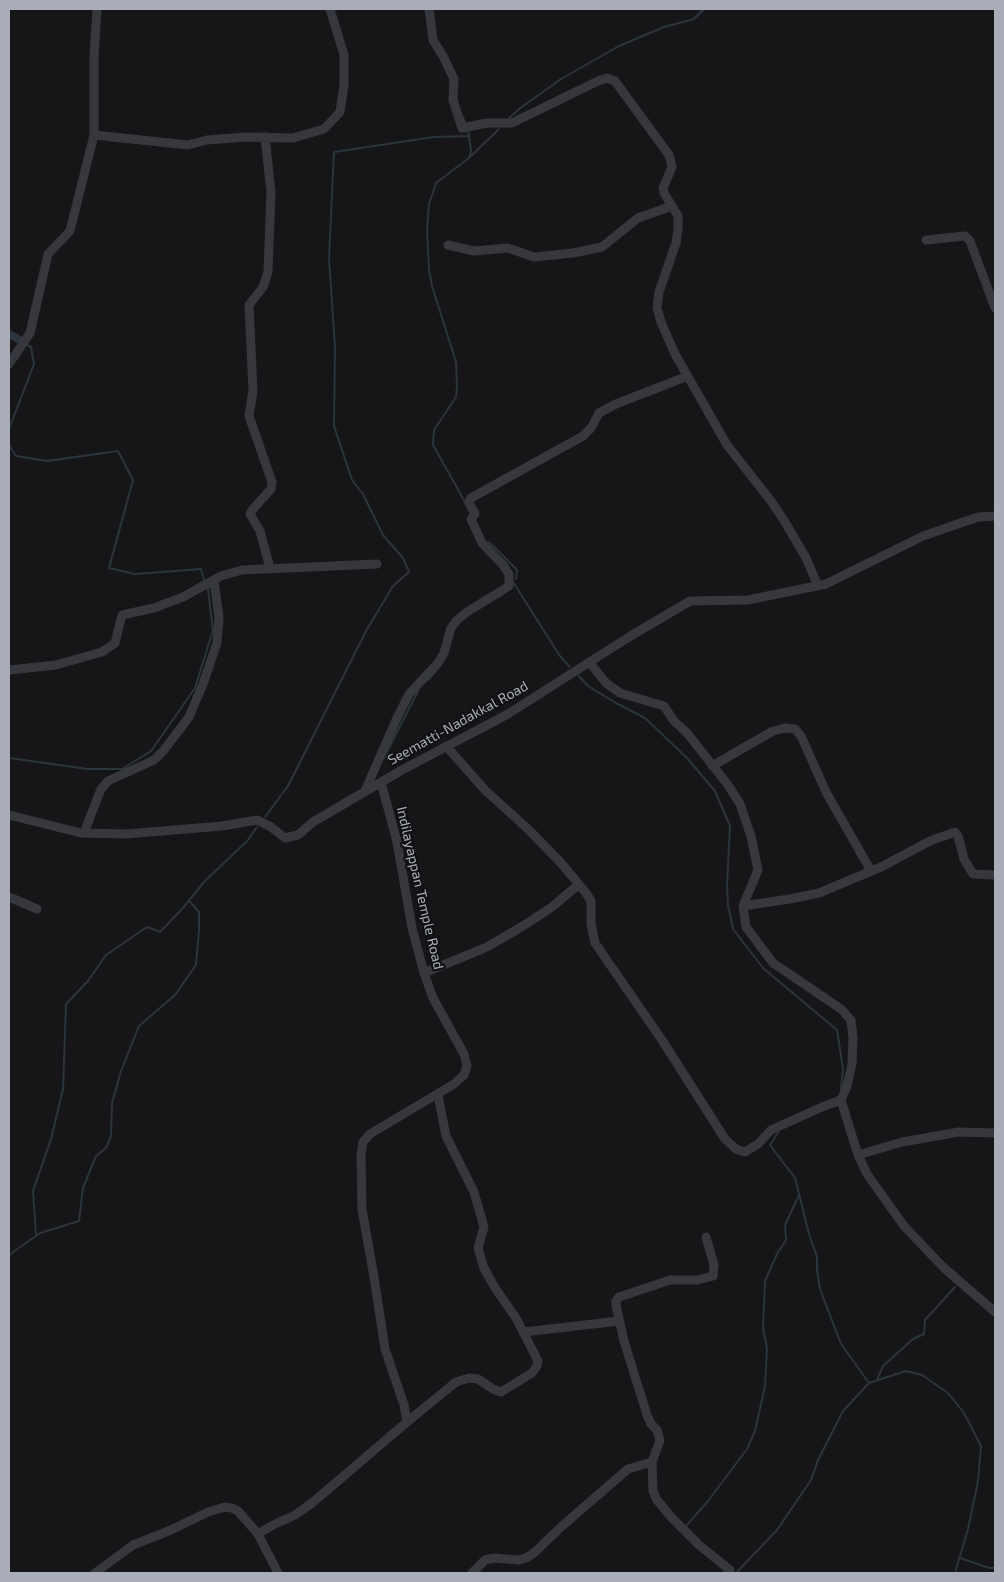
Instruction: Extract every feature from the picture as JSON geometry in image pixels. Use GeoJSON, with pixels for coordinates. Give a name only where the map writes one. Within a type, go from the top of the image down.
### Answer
{"type":"FeatureCollection","features":[{"type":"Feature","properties":{"kind":"street"},"geometry":{"type":"LineString","coordinates":[[9,364],[30,333],[48,254],[70,231],[94,135],[94,56],[97,9]]}},
{"type":"Feature","properties":{"kind":"street"},"geometry":{"type":"LineString","coordinates":[[94,135],[188,145],[207,140],[246,137],[293,138],[324,129],[340,112],[344,85],[344,55],[330,9]]}},
{"type":"Feature","properties":{"kind":"street"},"geometry":{"type":"LineString","coordinates":[[429,9],[433,40],[444,56],[454,79],[453,100],[462,128],[487,123],[512,123],[607,78],[615,81],[669,155],[672,167],[663,188],[678,216],[676,244],[659,292],[657,308],[661,322],[675,354],[727,445],[785,522],[806,558],[818,586]]}},
{"type":"Feature","properties":{"kind":"street"},"geometry":{"type":"LineString","coordinates":[[265,137],[271,192],[268,272],[263,286],[249,305],[253,391],[249,416],[272,482],[271,489],[250,514],[260,532],[270,568]]}},
{"type":"Feature","properties":{"kind":"street"},"geometry":{"type":"LineString","coordinates":[[448,246],[474,251],[508,248],[534,257],[573,253],[602,246],[638,218],[672,206]]}},
{"type":"Feature","properties":{"kind":"street"},"geometry":{"type":"LineString","coordinates":[[926,240],[965,236],[970,241],[995,308]]}},
{"type":"Feature","properties":{"kind":"street"},"geometry":{"type":"LineString","coordinates":[[365,791],[409,694],[438,663],[444,653],[451,628],[467,612],[509,586],[509,574],[482,543],[471,519],[475,514],[469,503],[471,498],[583,436],[591,428],[599,414],[616,404],[688,376]]}},
{"type":"Feature","properties":{"kind":"street","name":"Seematti-Nadakkal Road"},"geometry":{"type":"LineString","coordinates":[[9,815],[84,833],[126,834],[222,826],[257,820],[271,827],[285,838],[298,835],[313,822],[365,791],[508,714],[629,637],[690,601],[748,600],[826,584],[926,535],[978,517],[995,516]]}},
{"type":"Feature","properties":{"kind":"street"},"geometry":{"type":"LineString","coordinates":[[9,670],[56,665],[102,652],[115,643],[122,615],[154,608],[183,597],[220,576],[242,570],[377,564]]}},
{"type":"Feature","properties":{"kind":"street"},"geometry":{"type":"LineString","coordinates":[[84,833],[101,789],[108,781],[154,760],[189,717],[203,684],[217,642],[219,618],[214,580]]}},
{"type":"Feature","properties":{"kind":"street"},"geometry":{"type":"LineString","coordinates":[[589,662],[606,683],[620,693],[664,706],[674,721],[688,733],[728,785],[740,804],[751,836],[758,870],[743,906],[746,927],[773,963],[841,1008],[850,1020],[853,1038],[852,1064],[847,1086],[841,1100],[858,1155],[867,1174],[904,1226],[943,1267],[995,1312]]}},
{"type":"Feature","properties":{"kind":"street"},"geometry":{"type":"LineString","coordinates":[[712,766],[773,731],[785,728],[795,729],[801,736],[826,792],[871,871]]}},
{"type":"Feature","properties":{"kind":"street"},"geometry":{"type":"LineString","coordinates":[[446,746],[485,790],[530,831],[561,863],[586,893],[591,901],[590,924],[595,943],[662,1040],[724,1139],[736,1150],[744,1152],[758,1144],[771,1130],[822,1106],[841,1100]]}},
{"type":"Feature","properties":{"kind":"street","name":"Indilayappan Temple Road"},"geometry":{"type":"LineString","coordinates":[[381,782],[397,842],[412,928],[424,973],[432,998],[464,1054],[467,1066],[464,1075],[454,1084],[370,1134],[363,1142],[361,1155],[362,1209],[385,1349],[404,1405],[407,1422]]}},
{"type":"Feature","properties":{"kind":"street"},"geometry":{"type":"LineString","coordinates":[[743,906],[819,893],[955,832],[958,836],[964,859],[973,874],[995,875]]}},
{"type":"Feature","properties":{"kind":"street"},"geometry":{"type":"LineString","coordinates":[[424,973],[486,947],[508,935],[552,908],[578,884]]}},
{"type":"Feature","properties":{"kind":"street"},"geometry":{"type":"LineString","coordinates":[[9,898],[38,909]]}},
{"type":"Feature","properties":{"kind":"street"},"geometry":{"type":"LineString","coordinates":[[258,1534],[296,1515],[312,1503],[456,1382],[469,1378],[478,1379],[501,1392],[532,1373],[537,1366],[538,1361],[524,1332],[484,1268],[478,1248],[484,1227],[474,1192],[446,1136],[438,1095]]}},
{"type":"Feature","properties":{"kind":"street"},"geometry":{"type":"LineString","coordinates":[[858,1155],[902,1142],[959,1132],[995,1133]]}},
{"type":"Feature","properties":{"kind":"street"},"geometry":{"type":"LineString","coordinates":[[706,1237],[714,1265],[713,1276],[697,1280],[670,1280],[619,1297],[616,1301],[624,1341],[647,1415],[660,1440],[652,1462],[653,1490],[657,1500],[699,1545],[730,1570],[727,1573]]}},
{"type":"Feature","properties":{"kind":"street"},"geometry":{"type":"LineString","coordinates":[[524,1332],[619,1321]]}},
{"type":"Feature","properties":{"kind":"street"},"geometry":{"type":"LineString","coordinates":[[472,1573],[485,1560],[494,1558],[519,1560],[528,1557],[628,1469],[652,1462]]}},
{"type":"Feature","properties":{"kind":"street"},"geometry":{"type":"LineString","coordinates":[[95,1573],[132,1545],[171,1530],[208,1512],[225,1508],[232,1508],[238,1511],[258,1534],[278,1573]]}},
{"type":"Feature","properties":{"kind":"waterway"},"geometry":{"type":"LineString","coordinates":[[509,118],[561,79],[619,46],[664,27],[694,19],[704,9]]}},
{"type":"Feature","properties":{"kind":"waterway"},"geometry":{"type":"LineString","coordinates":[[462,115],[466,125]]}},
{"type":"Feature","properties":{"kind":"waterway"},"geometry":{"type":"LineString","coordinates":[[465,502],[433,445],[434,430],[456,397],[457,386],[456,362],[432,286],[429,270],[427,231],[429,204],[436,183],[469,158],[471,151],[468,129]]}},
{"type":"Feature","properties":{"kind":"waterway"},"geometry":{"type":"LineString","coordinates":[[471,156],[499,129]]}},
{"type":"Feature","properties":{"kind":"waterway"},"geometry":{"type":"LineString","coordinates":[[265,817],[288,786],[366,631],[393,586],[409,572],[403,558],[383,535],[363,494],[352,480],[334,426],[335,347],[329,258],[334,152],[434,137],[469,136]]}},
{"type":"Feature","properties":{"kind":"waterway"},"geometry":{"type":"LineString","coordinates":[[9,334],[20,340]]}},
{"type":"Feature","properties":{"kind":"waterway"},"geometry":{"type":"LineString","coordinates":[[9,429],[34,364],[31,347],[27,345]]}},
{"type":"Feature","properties":{"kind":"waterway"},"geometry":{"type":"LineString","coordinates":[[9,445],[16,456],[47,461],[118,451],[133,480],[109,568],[135,574],[201,569],[204,580]]}},
{"type":"Feature","properties":{"kind":"waterway"},"geometry":{"type":"LineString","coordinates":[[486,542],[490,543],[517,570],[516,579]]}},
{"type":"Feature","properties":{"kind":"waterway"},"geometry":{"type":"LineString","coordinates":[[513,582],[560,656],[570,667]]}},
{"type":"Feature","properties":{"kind":"waterway"},"geometry":{"type":"LineString","coordinates":[[9,758],[88,769],[122,769],[151,751],[195,688],[213,630],[208,589]]}},
{"type":"Feature","properties":{"kind":"waterway"},"geometry":{"type":"LineString","coordinates":[[499,597],[507,591]]}},
{"type":"Feature","properties":{"kind":"waterway"},"geometry":{"type":"LineString","coordinates":[[428,680],[436,671]]}},
{"type":"Feature","properties":{"kind":"waterway"},"geometry":{"type":"LineString","coordinates":[[579,676],[588,686],[645,718],[687,758],[715,791],[730,826],[727,885],[728,905],[733,929],[763,968],[837,1030],[843,1069],[841,1089]]}},
{"type":"Feature","properties":{"kind":"waterway"},"geometry":{"type":"LineString","coordinates":[[384,758],[418,691]]}},
{"type":"Feature","properties":{"kind":"waterway"},"geometry":{"type":"LineString","coordinates":[[36,1236],[33,1191],[51,1139],[63,1089],[66,1004],[88,981],[106,955],[147,927],[160,932],[204,882],[248,840],[257,827]]}},
{"type":"Feature","properties":{"kind":"waterway"},"geometry":{"type":"LineString","coordinates":[[9,1255],[40,1233],[79,1221],[83,1188],[96,1156],[106,1148],[111,1136],[112,1103],[121,1071],[139,1026],[175,995],[196,965],[199,912],[190,902]]}},
{"type":"Feature","properties":{"kind":"waterway"},"geometry":{"type":"LineString","coordinates":[[736,1573],[777,1530],[811,1480],[818,1460],[843,1411],[869,1383],[841,1344],[820,1289],[817,1257],[809,1234],[795,1178],[770,1145],[779,1131]]}},
{"type":"Feature","properties":{"kind":"waterway"},"geometry":{"type":"LineString","coordinates":[[687,1525],[708,1501],[747,1449],[755,1431],[765,1386],[767,1348],[763,1328],[765,1281],[777,1254],[786,1240],[785,1225],[799,1195]]}},
{"type":"Feature","properties":{"kind":"waterway"},"geometry":{"type":"LineString","coordinates":[[877,1380],[883,1366],[913,1339],[924,1334],[925,1320],[955,1287]]}},
{"type":"Feature","properties":{"kind":"waterway"},"geometry":{"type":"LineString","coordinates":[[869,1383],[906,1371],[922,1375],[948,1393],[964,1413],[981,1446],[978,1481],[968,1529],[955,1573]]}},
{"type":"Feature","properties":{"kind":"waterway"},"geometry":{"type":"LineString","coordinates":[[960,1558],[989,1568],[995,1568]]}}]}
